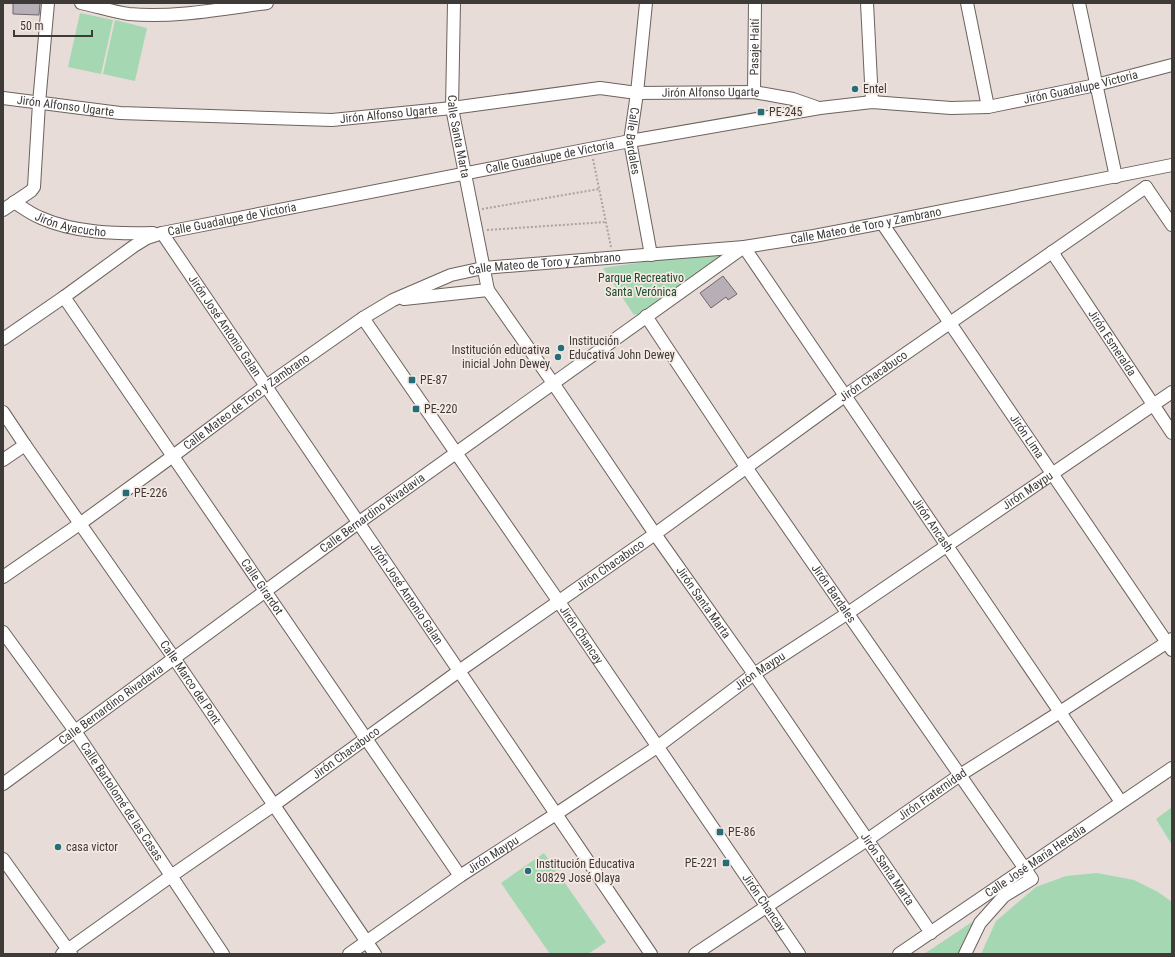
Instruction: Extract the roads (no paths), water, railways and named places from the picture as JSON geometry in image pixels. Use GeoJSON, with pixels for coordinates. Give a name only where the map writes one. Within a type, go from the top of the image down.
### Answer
{"type":"FeatureCollection","features":[{"type":"Feature","properties":{"kind":"street"},"geometry":{"type":"LineString","coordinates":[[3,210],[31,191],[34,187],[39,103],[48,3]]}},
{"type":"Feature","properties":{"kind":"street"},"geometry":{"type":"LineString","coordinates":[[81,3],[128,14],[162,14],[222,9],[267,3]]}},
{"type":"Feature","properties":{"kind":"street","name":"Calle Santa Marta"},"geometry":{"type":"LineString","coordinates":[[454,3],[452,108],[483,268]]}},
{"type":"Feature","properties":{"kind":"street","name":"Calle Bardales"},"geometry":{"type":"LineString","coordinates":[[646,3],[637,93],[630,141],[651,255]]}},
{"type":"Feature","properties":{"kind":"street","name":"Pasaje Haití"},"geometry":{"type":"LineString","coordinates":[[754,92],[755,3]]}},
{"type":"Feature","properties":{"kind":"street"},"geometry":{"type":"LineString","coordinates":[[867,3],[872,102]]}},
{"type":"Feature","properties":{"kind":"street"},"geometry":{"type":"LineString","coordinates":[[967,3],[988,107]]}},
{"type":"Feature","properties":{"kind":"street"},"geometry":{"type":"LineString","coordinates":[[1079,3],[1116,177]]}},
{"type":"Feature","properties":{"kind":"street","name":"Jirón Guadalupe Victoria"},"geometry":{"type":"LineString","coordinates":[[988,107],[1096,85],[1172,65]]}},
{"type":"Feature","properties":{"kind":"street","name":"Jirón Alfonso Ugarte"},"geometry":{"type":"LineString","coordinates":[[3,98],[120,112],[332,120],[452,108],[594,88],[637,93],[754,92],[793,99],[820,108]]}},
{"type":"Feature","properties":{"kind":"street","name":"Calle Guadalupe de Victoria"},"geometry":{"type":"LineString","coordinates":[[162,233],[630,141],[820,108],[872,102],[951,108],[988,107]]}},
{"type":"Feature","properties":{"kind":"street","name":"Calle Mateo de Toro y Zambrano"},"geometry":{"type":"LineString","coordinates":[[3,578],[173,456],[266,386],[363,318],[393,300],[450,275],[483,268],[744,247],[882,224],[1172,165]]}},
{"type":"Feature","properties":{"kind":"street"},"geometry":{"type":"LineString","coordinates":[[1145,171],[1146,187],[1172,225]]}},
{"type":"Feature","properties":{"kind":"street","name":"Jirón Chacabuco"},"geometry":{"type":"LineString","coordinates":[[67,953],[171,876],[274,805],[459,671],[655,534],[846,395],[1146,187]]}},
{"type":"Feature","properties":{"kind":"street","name":"Jirón Ayacucho"},"geometry":{"type":"LineString","coordinates":[[14,202],[39,218],[57,224],[107,232],[132,240],[162,233]]}},
{"type":"Feature","properties":{"kind":"street","name":"Jirón Lima"},"geometry":{"type":"LineString","coordinates":[[882,224],[1170,644]]}},
{"type":"Feature","properties":{"kind":"street","name":"Jirón José Antonio Galan"},"geometry":{"type":"LineString","coordinates":[[162,233],[651,954]]}},
{"type":"Feature","properties":{"kind":"street"},"geometry":{"type":"LineString","coordinates":[[3,339],[64,297],[132,240]]}},
{"type":"Feature","properties":{"kind":"street","name":"Calle Bernardino Rivadavia"},"geometry":{"type":"LineString","coordinates":[[3,784],[455,452],[744,247]]}},
{"type":"Feature","properties":{"kind":"street","name":"Jirón Ancash"},"geometry":{"type":"LineString","coordinates":[[744,247],[846,395],[1121,802]]}},
{"type":"Feature","properties":{"kind":"street","name":"Jirón Esmeralda"},"geometry":{"type":"LineString","coordinates":[[1052,252],[1172,433]]}},
{"type":"Feature","properties":{"kind":"street","name":"Jirón Santa Marta"},"geometry":{"type":"LineString","coordinates":[[483,268],[488,290],[931,933]]}},
{"type":"Feature","properties":{"kind":"street"},"geometry":{"type":"LineString","coordinates":[[393,300],[488,290]]}},
{"type":"Feature","properties":{"kind":"street","name":"Calle Girardot"},"geometry":{"type":"LineString","coordinates":[[64,297],[460,876]]}},
{"type":"Feature","properties":{"kind":"street","name":"Jirón Bardales"},"geometry":{"type":"LineString","coordinates":[[646,316],[746,467],[1025,868]]}},
{"type":"Feature","properties":{"kind":"street","name":"Jirón Chancay"},"geometry":{"type":"LineString","coordinates":[[363,318],[799,954]]}},
{"type":"Feature","properties":{"kind":"street","name":"Jirón Maypu"},"geometry":{"type":"LineString","coordinates":[[349,954],[460,876],[657,747],[754,674],[848,613],[1172,392]]}},
{"type":"Feature","properties":{"kind":"street","name":"Calle Marco del Pont"},"geometry":{"type":"LineString","coordinates":[[3,412],[174,658],[375,954]]}},
{"type":"Feature","properties":{"kind":"street"},"geometry":{"type":"LineString","coordinates":[[3,460],[25,445]]}},
{"type":"Feature","properties":{"kind":"street","name":"Calle Bartolomé de las Casas"},"geometry":{"type":"LineString","coordinates":[[3,632],[75,731],[223,954]]}},
{"type":"Feature","properties":{"kind":"street","name":"Jirón Fraternidad"},"geometry":{"type":"LineString","coordinates":[[695,954],[867,840],[960,775],[1170,644]]}},
{"type":"Feature","properties":{"kind":"street","name":"Calle José María Heredia"},"geometry":{"type":"LineString","coordinates":[[900,954],[1172,768]]}},
{"type":"Feature","properties":{"kind":"street"},"geometry":{"type":"LineString","coordinates":[[3,859],[67,953]]}},
{"type":"Feature","properties":{"kind":"street"},"geometry":{"type":"LineString","coordinates":[[965,954],[980,923],[1004,896],[1032,879],[1025,868]]}},
{"type":"Feature","properties":{"kind":"place","name":"Entel"},"geometry":{"type":"Point","coordinates":[855,89]}},
{"type":"Feature","properties":{"kind":"place","name":"PE-245"},"geometry":{"type":"Point","coordinates":[761,112]}},
{"type":"Feature","properties":{"kind":"place","name":"Institución Educativa John Dewey"},"geometry":{"type":"Point","coordinates":[561,348]}},
{"type":"Feature","properties":{"kind":"place","name":"Institución educativa inicial John Dewey"},"geometry":{"type":"Point","coordinates":[558,357]}},
{"type":"Feature","properties":{"kind":"place","name":"PE-87"},"geometry":{"type":"Point","coordinates":[412,380]}},
{"type":"Feature","properties":{"kind":"place","name":"PE-220"},"geometry":{"type":"Point","coordinates":[416,409]}},
{"type":"Feature","properties":{"kind":"place","name":"PE-226"},"geometry":{"type":"Point","coordinates":[126,493]}},
{"type":"Feature","properties":{"kind":"place","name":"PE-86"},"geometry":{"type":"Point","coordinates":[720,832]}},
{"type":"Feature","properties":{"kind":"place","name":"casa victor"},"geometry":{"type":"Point","coordinates":[58,847]}},
{"type":"Feature","properties":{"kind":"place","name":"PE-221"},"geometry":{"type":"Point","coordinates":[726,863]}},
{"type":"Feature","properties":{"kind":"place","name":"Institución Educativa 80829 José Olaya"},"geometry":{"type":"Point","coordinates":[528,871]}},
{"type":"Feature","properties":{"kind":"park label","name":"Parque Recreativo Santa Verónica"},"geometry":{"type":"Point","coordinates":[641,285]}}]}
